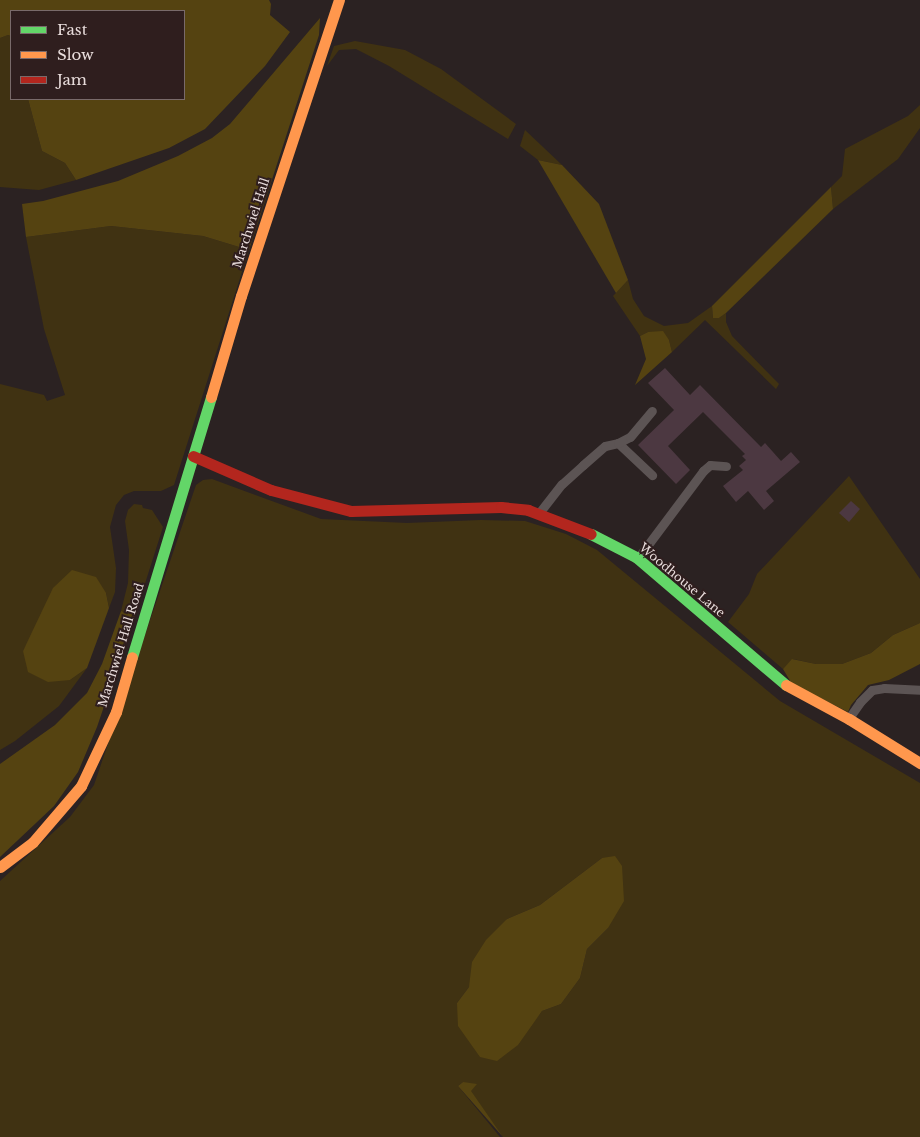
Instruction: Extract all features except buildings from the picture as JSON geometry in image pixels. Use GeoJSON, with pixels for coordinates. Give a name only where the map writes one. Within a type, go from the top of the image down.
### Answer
{"type":"FeatureCollection","features":[{"type":"Feature","properties":{"kind":"street","name":"Marchwiel Hall"},"geometry":{"type":"LineString","coordinates":[[193,456],[242,296],[339,0]]}},
{"type":"Feature","properties":{"kind":"street","name":"Woodhouse Lane"},"geometry":{"type":"LineString","coordinates":[[193,456],[271,490],[351,511],[501,507],[538,513],[580,528],[638,559],[792,690],[849,718],[920,763]]}},
{"type":"Feature","properties":{"kind":"street","name":"Marchwiel Hall Road"},"geometry":{"type":"LineString","coordinates":[[0,867],[33,842],[81,786],[116,712],[193,456]]}},
{"type":"Feature","properties":{"kind":"lane"},"geometry":{"type":"LineString","coordinates":[[538,513],[556,490],[583,465],[605,446],[618,443],[630,437],[652,411]]}},
{"type":"Feature","properties":{"kind":"lane"},"geometry":{"type":"LineString","coordinates":[[618,443],[652,474]]}},
{"type":"Feature","properties":{"kind":"lane"},"geometry":{"type":"LineString","coordinates":[[638,559],[703,471],[710,465],[726,466]]}},
{"type":"Feature","properties":{"kind":"lane"},"geometry":{"type":"LineString","coordinates":[[849,718],[860,702],[872,690],[884,688],[920,690]]}},
{"type":"Feature","properties":{"kind":"shaded area"},"geometry":{"type":"Polygon","coordinates":[[[0,0],[269,0],[271,4],[270,15],[290,32],[265,66],[205,129],[169,148],[76,180],[65,163],[42,151],[28,100],[185,100],[185,10],[10,10],[10,36],[0,38],[0,0]]]}},
{"type":"Feature","properties":{"kind":"shaded area"},"geometry":{"type":"Polygon","coordinates":[[[320,18],[319,35],[249,250],[203,236],[111,226],[26,237],[22,204],[43,201],[118,181],[178,156],[212,138],[230,124],[320,18]]]}},
{"type":"Feature","properties":{"kind":"shaded area"},"geometry":{"type":"Polygon","coordinates":[[[10,36],[10,100],[28,100],[42,151],[65,163],[76,180],[39,190],[0,187],[0,38],[10,36]]]}},
{"type":"Feature","properties":{"kind":"shaded area"},"geometry":{"type":"Polygon","coordinates":[[[355,41],[405,50],[441,69],[516,124],[508,139],[389,66],[356,49],[339,50],[327,66],[334,46],[355,41]]]}},
{"type":"Feature","properties":{"kind":"shaded area"},"geometry":{"type":"Polygon","coordinates":[[[920,105],[920,128],[898,159],[833,209],[831,187],[842,176],[845,149],[908,116],[920,105]]]}},
{"type":"Feature","properties":{"kind":"shaded area"},"geometry":{"type":"Polygon","coordinates":[[[525,130],[562,165],[538,160],[520,146],[525,130]]]}},
{"type":"Feature","properties":{"kind":"shaded area"},"geometry":{"type":"Polygon","coordinates":[[[538,160],[562,165],[599,204],[628,280],[616,293],[538,160]]]}},
{"type":"Feature","properties":{"kind":"shaded area"},"geometry":{"type":"Polygon","coordinates":[[[831,187],[833,209],[726,313],[719,318],[713,318],[712,306],[831,187]]]}},
{"type":"Feature","properties":{"kind":"shaded area"},"geometry":{"type":"Polygon","coordinates":[[[111,226],[203,236],[249,250],[174,485],[161,491],[134,491],[124,495],[116,505],[110,527],[116,568],[115,592],[109,608],[106,593],[36,627],[23,651],[70,680],[87,668],[59,706],[15,741],[0,750],[0,384],[44,395],[47,401],[65,395],[44,329],[26,237],[111,226]]]}},
{"type":"Feature","properties":{"kind":"shaded area"},"geometry":{"type":"Polygon","coordinates":[[[628,280],[633,299],[644,316],[664,326],[688,323],[712,306],[713,318],[719,318],[726,313],[726,322],[732,336],[779,384],[776,389],[705,320],[672,352],[669,340],[648,332],[640,336],[613,296],[628,280]]]}},
{"type":"Feature","properties":{"kind":"shaded area"},"geometry":{"type":"Polygon","coordinates":[[[663,331],[669,340],[672,352],[635,385],[646,359],[640,336],[648,332],[663,331]]]}},
{"type":"Feature","properties":{"kind":"shaded area"},"geometry":{"type":"Polygon","coordinates":[[[849,476],[920,579],[920,623],[893,635],[871,653],[842,664],[816,664],[793,659],[783,669],[728,622],[749,594],[757,574],[849,476]]]}},
{"type":"Feature","properties":{"kind":"shaded area"},"geometry":{"type":"Polygon","coordinates":[[[212,479],[321,519],[407,523],[481,520],[525,521],[566,534],[597,550],[780,701],[920,783],[920,1137],[503,1137],[463,1082],[458,1086],[500,1137],[0,1137],[0,881],[70,817],[94,785],[196,485],[203,480],[212,479]],[[602,858],[540,905],[507,919],[469,987],[457,1003],[535,1020],[542,1011],[561,1004],[580,978],[587,949],[608,928],[602,858]]]}},
{"type":"Feature","properties":{"kind":"shaded area"},"geometry":{"type":"Polygon","coordinates":[[[134,504],[142,505],[143,508],[152,510],[163,527],[135,615],[121,611],[128,583],[129,550],[125,521],[128,510],[134,504]]]}},
{"type":"Feature","properties":{"kind":"shaded area"},"geometry":{"type":"Polygon","coordinates":[[[72,570],[96,577],[106,593],[109,608],[87,668],[70,680],[48,682],[28,672],[23,651],[53,588],[72,570]]]}},
{"type":"Feature","properties":{"kind":"shaded area"},"geometry":{"type":"Polygon","coordinates":[[[121,611],[135,615],[97,727],[78,772],[54,806],[0,857],[0,764],[55,725],[87,693],[102,664],[121,611]]]}},
{"type":"Feature","properties":{"kind":"shaded area"},"geometry":{"type":"Polygon","coordinates":[[[920,623],[920,664],[889,680],[868,685],[851,705],[848,712],[792,684],[783,669],[792,659],[816,664],[842,664],[871,653],[893,635],[920,623]]]}},
{"type":"Feature","properties":{"kind":"shaded area"},"geometry":{"type":"Polygon","coordinates":[[[615,856],[622,866],[624,901],[608,928],[587,949],[580,978],[561,1004],[542,1011],[518,1045],[497,1061],[480,1057],[458,1026],[457,1003],[469,987],[472,962],[486,940],[507,919],[540,905],[602,858],[615,856]]]}},
{"type":"Feature","properties":{"kind":"shaded area"},"geometry":{"type":"Polygon","coordinates":[[[463,1082],[477,1084],[471,1091],[503,1137],[458,1086],[463,1082]]]}},
{"type":"Feature","properties":{"kind":"traffic: fast"},"geometry":{"type":"LineString","coordinates":[[132,657],[211,397]]}},
{"type":"Feature","properties":{"kind":"traffic: fast"},"geometry":{"type":"LineString","coordinates":[[591,534],[636,557],[786,685]]}},
{"type":"Feature","properties":{"kind":"traffic: slow"},"geometry":{"type":"LineString","coordinates":[[211,397],[241,296],[339,0]]}},
{"type":"Feature","properties":{"kind":"traffic: slow"},"geometry":{"type":"LineString","coordinates":[[0,867],[33,842],[81,786],[116,712],[132,657]]}},
{"type":"Feature","properties":{"kind":"traffic: slow"},"geometry":{"type":"LineString","coordinates":[[786,685],[849,719],[920,763]]}},
{"type":"Feature","properties":{"kind":"traffic: jam"},"geometry":{"type":"LineString","coordinates":[[193,456],[271,490],[351,511],[501,507],[528,510],[591,534]]}}]}
